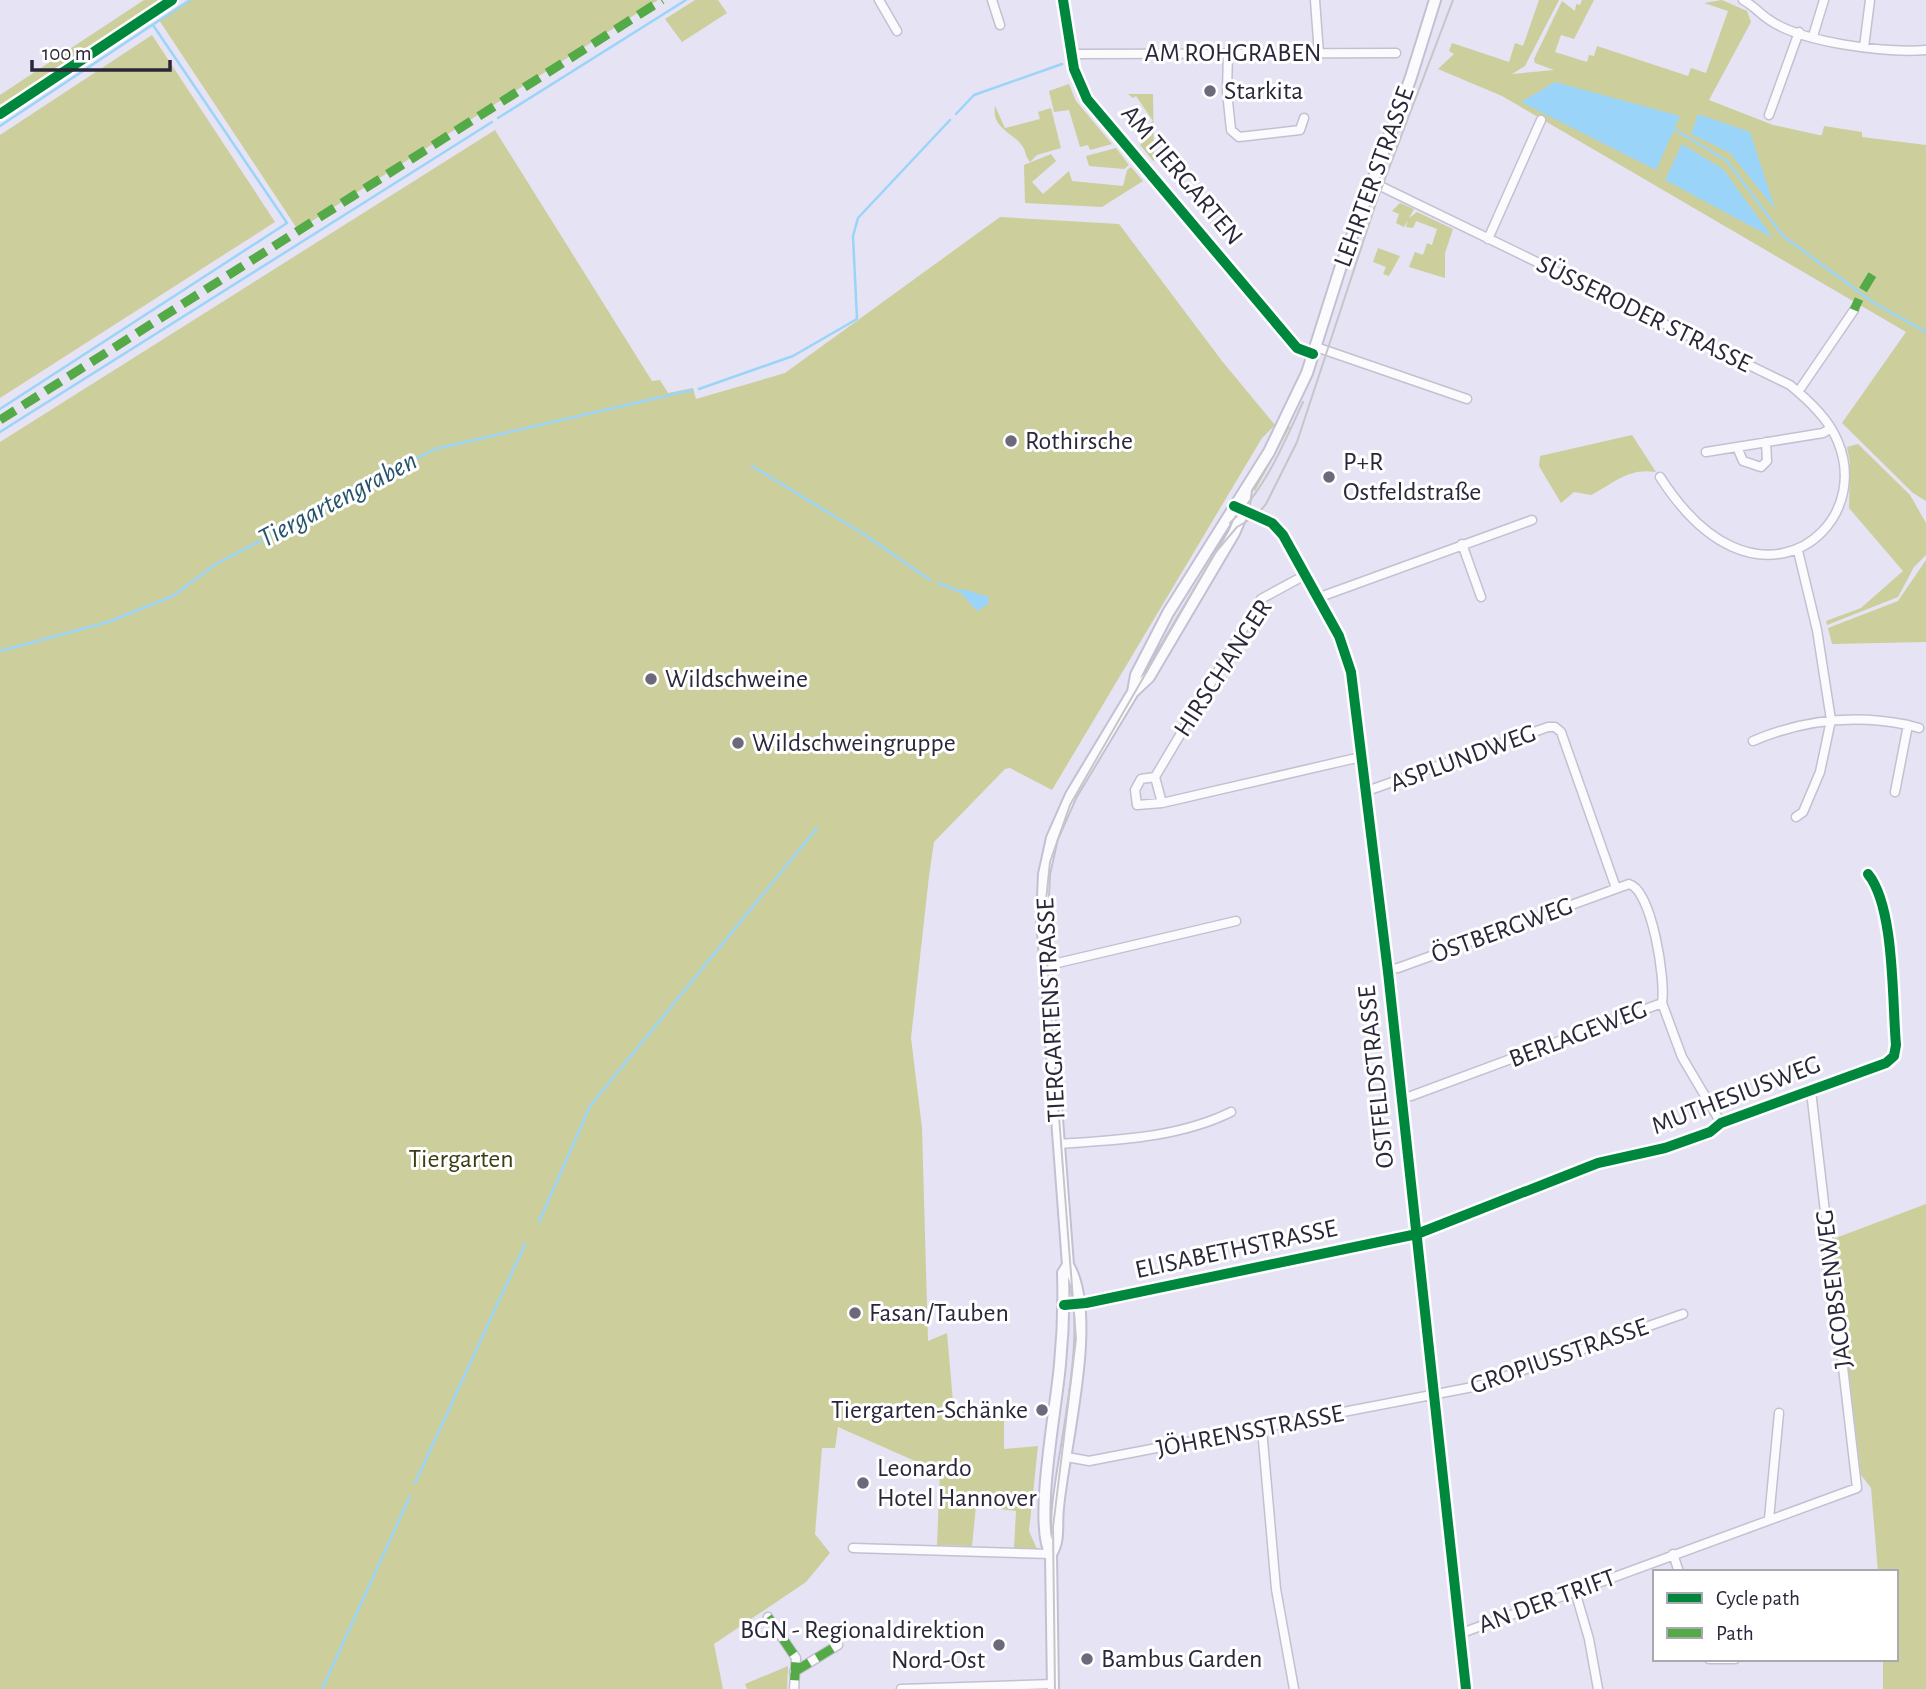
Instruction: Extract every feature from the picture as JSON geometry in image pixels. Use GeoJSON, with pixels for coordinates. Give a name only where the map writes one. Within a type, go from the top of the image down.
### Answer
{"type":"FeatureCollection","features":[{"type":"Feature","properties":{"kind":"main road","name":"LEHRTER STRASSE"},"geometry":{"type":"LineString","coordinates":[[1314,350],[1435,0]]}},
{"type":"Feature","properties":{"kind":"main road","name":"TIERGARTENSTRASSE"},"geometry":{"type":"LineString","coordinates":[[1051,1554],[1057,1545],[1058,1507],[1067,1457],[1076,1374],[1077,1304],[1073,1273],[1068,1265],[1045,966],[1042,894],[1052,838],[1072,796],[1133,692],[1136,675],[1168,613],[1238,509],[1276,438],[1314,350]]}},
{"type":"Feature","properties":{"kind":"main road","name":"TIERGARTENSTRASSE"},"geometry":{"type":"LineString","coordinates":[[1053,1686],[1051,1554],[1045,1545],[1045,1516],[1064,1305],[1063,1273],[1068,1265]]}},
{"type":"Feature","properties":{"kind":"street"},"geometry":{"type":"LineString","coordinates":[[879,0],[897,31]]}},
{"type":"Feature","properties":{"kind":"street"},"geometry":{"type":"LineString","coordinates":[[992,0],[1000,25]]}},
{"type":"Feature","properties":{"kind":"street","name":"AM TIERGARTEN"},"geometry":{"type":"LineString","coordinates":[[1063,0],[1070,54],[1078,83],[1087,99],[1297,348],[1314,350],[1467,399]]}},
{"type":"Feature","properties":{"kind":"street"},"geometry":{"type":"LineString","coordinates":[[1315,0],[1319,54]]}},
{"type":"Feature","properties":{"kind":"street"},"geometry":{"type":"LineString","coordinates":[[1743,0],[1760,8],[1767,19],[1813,36],[1864,47],[1926,50]]}},
{"type":"Feature","properties":{"kind":"street"},"geometry":{"type":"LineString","coordinates":[[1813,36],[1824,0]]}},
{"type":"Feature","properties":{"kind":"street"},"geometry":{"type":"LineString","coordinates":[[1864,47],[1870,0]]}},
{"type":"Feature","properties":{"kind":"street"},"geometry":{"type":"LineString","coordinates":[[1769,115],[1799,32]]}},
{"type":"Feature","properties":{"kind":"street","name":"AM ROHGRABEN"},"geometry":{"type":"LineString","coordinates":[[1070,54],[1396,53]]}},
{"type":"Feature","properties":{"kind":"street"},"geometry":{"type":"LineString","coordinates":[[1228,54],[1227,92],[1231,130],[1240,136],[1300,130],[1304,118]]}},
{"type":"Feature","properties":{"kind":"street"},"geometry":{"type":"LineString","coordinates":[[1488,239],[1541,120]]}},
{"type":"Feature","properties":{"kind":"street","name":"SÜSSERODER STRASSE"},"geometry":{"type":"LineString","coordinates":[[1372,182],[1776,377],[1798,392],[1831,428]]}},
{"type":"Feature","properties":{"kind":"street"},"geometry":{"type":"LineString","coordinates":[[1798,392],[1854,310]]}},
{"type":"Feature","properties":{"kind":"street"},"geometry":{"type":"LineString","coordinates":[[1660,477],[1694,519],[1721,541],[1751,553],[1798,551],[1826,529],[1840,502],[1844,469],[1842,453],[1831,428],[1823,433],[1706,452]]}},
{"type":"Feature","properties":{"kind":"street"},"geometry":{"type":"LineString","coordinates":[[1737,447],[1743,461],[1760,467],[1767,461],[1766,442]]}},
{"type":"Feature","properties":{"kind":"street","name":"OSTFELDSTRASSE"},"geometry":{"type":"LineString","coordinates":[[1238,509],[1272,523],[1320,597],[1339,636],[1351,673],[1388,969],[1466,1689]]}},
{"type":"Feature","properties":{"kind":"street"},"geometry":{"type":"LineString","coordinates":[[1320,597],[1532,520]]}},
{"type":"Feature","properties":{"kind":"street"},"geometry":{"type":"LineString","coordinates":[[1462,544],[1481,597]]}},
{"type":"Feature","properties":{"kind":"street"},"geometry":{"type":"LineString","coordinates":[[1796,817],[1803,813],[1820,772],[1831,720],[1817,630],[1798,551]]}},
{"type":"Feature","properties":{"kind":"street","name":"HIRSCHANGER"},"geometry":{"type":"LineString","coordinates":[[1307,574],[1261,599],[1155,778],[1141,779],[1135,790],[1137,805],[1163,803],[1363,757]]}},
{"type":"Feature","properties":{"kind":"street"},"geometry":{"type":"LineString","coordinates":[[1753,741],[1776,731],[1831,720],[1874,720],[1919,728]]}},
{"type":"Feature","properties":{"kind":"street"},"geometry":{"type":"LineString","coordinates":[[1895,792],[1908,725]]}},
{"type":"Feature","properties":{"kind":"street","name":"ASPLUNDWEG"},"geometry":{"type":"LineString","coordinates":[[1367,791],[1548,727],[1555,727],[1560,732],[1616,888]]}},
{"type":"Feature","properties":{"kind":"street"},"geometry":{"type":"LineString","coordinates":[[1155,778],[1163,803]]}},
{"type":"Feature","properties":{"kind":"street","name":"MUTHESIUSWEG"},"geometry":{"type":"LineString","coordinates":[[1416,1234],[1598,1163],[1665,1148],[1710,1132],[1721,1123],[1886,1063],[1894,1056],[1885,911],[1878,887],[1868,874]]}},
{"type":"Feature","properties":{"kind":"street","name":"BERLAGEWEG"},"geometry":{"type":"LineString","coordinates":[[1401,1097],[1411,1096],[1662,1003],[1659,956],[1639,891],[1629,884],[1616,888]]}},
{"type":"Feature","properties":{"kind":"street","name":"ÖSTBERGWEG"},"geometry":{"type":"LineString","coordinates":[[1388,969],[1398,968],[1616,888]]}},
{"type":"Feature","properties":{"kind":"street"},"geometry":{"type":"LineString","coordinates":[[1045,966],[1236,921]]}},
{"type":"Feature","properties":{"kind":"street","name":"MUTHESIUSWEG"},"geometry":{"type":"LineString","coordinates":[[1662,1003],[1682,1057],[1721,1123]]}},
{"type":"Feature","properties":{"kind":"street","name":"JACOBSENWEG"},"geometry":{"type":"LineString","coordinates":[[1811,1091],[1857,1488]]}},
{"type":"Feature","properties":{"kind":"street"},"geometry":{"type":"LineString","coordinates":[[1059,1144],[1166,1133],[1205,1124],[1231,1112]]}},
{"type":"Feature","properties":{"kind":"street","name":"ELISABETHSTRASSE"},"geometry":{"type":"LineString","coordinates":[[1064,1305],[1416,1234]]}},
{"type":"Feature","properties":{"kind":"street","name":"GROPIUSSTRASSE"},"geometry":{"type":"LineString","coordinates":[[1434,1395],[1478,1386],[1682,1314]]}},
{"type":"Feature","properties":{"kind":"street","name":"JÖHRENSSTRASSE"},"geometry":{"type":"LineString","coordinates":[[1067,1457],[1089,1461],[1434,1395]]}},
{"type":"Feature","properties":{"kind":"street"},"geometry":{"type":"LineString","coordinates":[[1769,1519],[1779,1413]]}},
{"type":"Feature","properties":{"kind":"street"},"geometry":{"type":"LineString","coordinates":[[1262,1429],[1276,1589],[1294,1689]]}},
{"type":"Feature","properties":{"kind":"street","name":"AN DER TRIFT"},"geometry":{"type":"LineString","coordinates":[[1460,1634],[1857,1488]]}},
{"type":"Feature","properties":{"kind":"street"},"geometry":{"type":"LineString","coordinates":[[853,1548],[1051,1554]]}},
{"type":"Feature","properties":{"kind":"street"},"geometry":{"type":"LineString","coordinates":[[1673,1554],[1678,1570]]}},
{"type":"Feature","properties":{"kind":"street"},"geometry":{"type":"LineString","coordinates":[[1575,1591],[1589,1639],[1598,1689]]}},
{"type":"Feature","properties":{"kind":"street"},"geometry":{"type":"LineString","coordinates":[[768,1617],[796,1658],[793,1689]]}},
{"type":"Feature","properties":{"kind":"street"},"geometry":{"type":"LineString","coordinates":[[794,1672],[838,1645]]}},
{"type":"Feature","properties":{"kind":"street"},"geometry":{"type":"LineString","coordinates":[[901,1689],[1053,1686]]}},
{"type":"Feature","properties":{"kind":"green space"},"geometry":{"type":"Polygon","coordinates":[[[144,0],[167,0],[0,111],[0,95],[144,0]]]}},
{"type":"Feature","properties":{"kind":"green space"},"geometry":{"type":"Polygon","coordinates":[[[190,0],[658,0],[298,230],[159,20],[190,0]]]}},
{"type":"Feature","properties":{"kind":"green space"},"geometry":{"type":"Polygon","coordinates":[[[695,0],[718,0],[727,13],[682,42],[665,19],[695,0]]]}},
{"type":"Feature","properties":{"kind":"green space"},"geometry":{"type":"Polygon","coordinates":[[[1539,0],[1559,0],[1525,66],[1512,74],[1554,70],[1535,63],[1534,59],[1562,1],[1575,11],[1576,4],[1580,5],[1582,0],[1594,0],[1574,39],[1561,35],[1555,52],[1587,62],[1589,55],[1594,56],[1597,46],[1688,76],[1691,68],[1706,73],[1728,11],[1704,3],[1722,0],[1747,11],[1751,22],[1709,100],[1773,125],[1819,135],[1822,135],[1824,126],[1862,132],[1862,137],[1926,145],[1926,501],[1913,493],[1842,423],[1906,332],[1502,96],[1438,69],[1454,54],[1449,51],[1452,43],[1509,62],[1515,43],[1523,46],[1539,0]]]}},
{"type":"Feature","properties":{"kind":"green space"},"geometry":{"type":"Polygon","coordinates":[[[152,35],[275,222],[0,398],[0,135],[152,35]]]}},
{"type":"Feature","properties":{"kind":"green space"},"geometry":{"type":"Polygon","coordinates":[[[1069,84],[1076,101],[1112,144],[1090,150],[1088,145],[1080,147],[1069,110],[1054,112],[1049,91],[1069,84]]]}},
{"type":"Feature","properties":{"kind":"green space"},"geometry":{"type":"Polygon","coordinates":[[[1128,94],[1153,94],[1154,162],[1140,145],[1152,135],[1147,126],[1153,121],[1136,96],[1133,98],[1128,94]]]}},
{"type":"Feature","properties":{"kind":"green space"},"geometry":{"type":"Polygon","coordinates":[[[995,106],[1005,128],[1040,119],[1038,112],[1051,108],[1061,148],[1037,155],[1030,162],[1019,142],[1000,125],[995,106]]]}},
{"type":"Feature","properties":{"kind":"green space","name":"Tiergarten"},"geometry":{"type":"Polygon","coordinates":[[[495,130],[652,381],[660,380],[668,393],[693,388],[696,399],[785,373],[1000,217],[1119,224],[1222,361],[1275,425],[1262,438],[1052,790],[1010,768],[1005,769],[934,842],[911,1038],[922,1128],[928,1341],[947,1333],[954,1413],[1004,1405],[1004,1449],[1038,1446],[1029,1531],[1037,1549],[1014,1548],[1016,1511],[976,1506],[972,1546],[937,1545],[940,1472],[838,1427],[835,1448],[822,1448],[815,1534],[830,1553],[806,1582],[714,1644],[723,1689],[0,1689],[0,442],[495,130]]]}},
{"type":"Feature","properties":{"kind":"green space"},"geometry":{"type":"Polygon","coordinates":[[[1116,148],[1129,165],[1124,169],[1089,166],[1086,156],[1116,148]]]}},
{"type":"Feature","properties":{"kind":"green space"},"geometry":{"type":"Polygon","coordinates":[[[1051,154],[1056,161],[1032,182],[1043,194],[1069,171],[1072,181],[1123,186],[1127,170],[1131,167],[1143,181],[1102,207],[1025,203],[1024,165],[1051,154]]]}},
{"type":"Feature","properties":{"kind":"green space"},"geometry":{"type":"Polygon","coordinates":[[[1400,203],[1414,209],[1404,227],[1396,223],[1399,214],[1392,211],[1400,203]]]}},
{"type":"Feature","properties":{"kind":"green space"},"geometry":{"type":"Polygon","coordinates":[[[1417,212],[1453,229],[1445,253],[1445,278],[1409,267],[1415,252],[1423,255],[1427,243],[1432,245],[1437,229],[1416,221],[1413,228],[1406,227],[1408,219],[1417,212]]]}},
{"type":"Feature","properties":{"kind":"green space"},"geometry":{"type":"Polygon","coordinates":[[[1378,248],[1400,256],[1389,276],[1383,274],[1386,267],[1373,262],[1378,248]]]}},
{"type":"Feature","properties":{"kind":"green space"},"geometry":{"type":"Polygon","coordinates":[[[1287,425],[1290,427],[1255,491],[1253,489],[1287,425]]]}},
{"type":"Feature","properties":{"kind":"green space"},"geometry":{"type":"Polygon","coordinates":[[[1632,435],[1656,472],[1629,474],[1591,495],[1574,492],[1561,503],[1539,466],[1540,456],[1632,435]]]}},
{"type":"Feature","properties":{"kind":"green space"},"geometry":{"type":"Polygon","coordinates":[[[1858,444],[1910,495],[1926,523],[1926,555],[1914,567],[1898,597],[1827,625],[1826,621],[1861,608],[1903,571],[1849,508],[1850,462],[1847,447],[1858,444]]]}},
{"type":"Feature","properties":{"kind":"green space"},"geometry":{"type":"Polygon","coordinates":[[[1926,560],[1926,642],[1832,644],[1828,628],[1898,601],[1926,560]]]}},
{"type":"Feature","properties":{"kind":"green space"},"geometry":{"type":"Polygon","coordinates":[[[1926,1204],[1926,1689],[1883,1689],[1883,1661],[1898,1661],[1898,1570],[1878,1570],[1871,1488],[1861,1475],[1833,1239],[1926,1204]]]}},
{"type":"Feature","properties":{"kind":"green space"},"geometry":{"type":"Polygon","coordinates":[[[788,1666],[787,1689],[747,1689],[745,1684],[788,1666]]]}},
{"type":"Feature","properties":{"kind":"water"},"geometry":{"type":"Polygon","coordinates":[[[1555,82],[1680,116],[1656,170],[1521,102],[1555,82]]]}},
{"type":"Feature","properties":{"kind":"water"},"geometry":{"type":"Polygon","coordinates":[[[1698,114],[1750,132],[1775,209],[1730,153],[1691,134],[1698,114]]]}},
{"type":"Feature","properties":{"kind":"water"},"geometry":{"type":"Polygon","coordinates":[[[1682,144],[1723,169],[1773,238],[1665,180],[1682,144]]]}},
{"type":"Feature","properties":{"kind":"water"},"geometry":{"type":"Polygon","coordinates":[[[963,589],[989,597],[988,604],[977,611],[959,591],[963,589]]]}},
{"type":"Feature","properties":{"kind":"waterway"},"geometry":{"type":"LineString","coordinates":[[0,126],[190,0]]}},
{"type":"Feature","properties":{"kind":"waterway"},"geometry":{"type":"LineString","coordinates":[[498,118],[686,0]]}},
{"type":"Feature","properties":{"kind":"waterway"},"geometry":{"type":"LineString","coordinates":[[0,409],[287,223],[153,25]]}},
{"type":"Feature","properties":{"kind":"waterway","name":"Tiergartengraben"},"geometry":{"type":"LineString","coordinates":[[956,114],[974,95],[1062,64]]}},
{"type":"Feature","properties":{"kind":"waterway","name":"Tiergartengraben"},"geometry":{"type":"LineString","coordinates":[[699,389],[793,356],[857,319],[853,236],[858,218],[950,120]]}},
{"type":"Feature","properties":{"kind":"waterway"},"geometry":{"type":"LineString","coordinates":[[0,432],[492,122]]}},
{"type":"Feature","properties":{"kind":"waterway"},"geometry":{"type":"LineString","coordinates":[[1674,129],[1727,161],[1783,236],[1874,303],[1926,332]]}},
{"type":"Feature","properties":{"kind":"waterway","name":"Tiergartengraben"},"geometry":{"type":"LineString","coordinates":[[0,651],[108,622],[173,596],[216,564],[435,449],[692,390]]}},
{"type":"Feature","properties":{"kind":"waterway"},"geometry":{"type":"LineString","coordinates":[[752,466],[862,533],[930,580]]}},
{"type":"Feature","properties":{"kind":"waterway"},"geometry":{"type":"LineString","coordinates":[[938,583],[959,591]]}},
{"type":"Feature","properties":{"kind":"waterway"},"geometry":{"type":"LineString","coordinates":[[539,1222],[590,1106],[817,828]]}},
{"type":"Feature","properties":{"kind":"waterway"},"geometry":{"type":"LineString","coordinates":[[415,1483],[525,1244]]}},
{"type":"Feature","properties":{"kind":"waterway"},"geometry":{"type":"LineString","coordinates":[[322,1689],[410,1496]]}},
{"type":"Feature","properties":{"kind":"tram line"},"geometry":{"type":"LineString","coordinates":[[1055,1689],[1053,1527],[1076,1339],[1044,920],[1050,862],[1070,805],[1215,553],[1237,527],[1256,516],[1266,504],[1297,442],[1377,200],[1453,0]]}},
{"type":"Feature","properties":{"kind":"tram line"},"geometry":{"type":"LineString","coordinates":[[1230,523],[1263,482],[1303,402]]}},
{"type":"Feature","properties":{"kind":"marked path"},"geometry":{"type":"LineString","coordinates":[[0,420],[662,0]]}},
{"type":"Feature","properties":{"kind":"marked path"},"geometry":{"type":"LineString","coordinates":[[1863,290],[1874,272]]}},
{"type":"Feature","properties":{"kind":"marked path"},"geometry":{"type":"LineString","coordinates":[[1854,310],[1859,299]]}},
{"type":"Feature","properties":{"kind":"marked path"},"geometry":{"type":"LineString","coordinates":[[768,1617],[796,1658],[794,1689]]}},
{"type":"Feature","properties":{"kind":"marked path"},"geometry":{"type":"LineString","coordinates":[[794,1672],[838,1645]]}},
{"type":"Feature","properties":{"kind":"cycle path"},"geometry":{"type":"LineString","coordinates":[[0,114],[172,0]]}},
{"type":"Feature","properties":{"kind":"cycle path"},"geometry":{"type":"LineString","coordinates":[[1063,0],[1074,69],[1087,99],[1297,348],[1313,354]]}},
{"type":"Feature","properties":{"kind":"cycle path"},"geometry":{"type":"LineString","coordinates":[[1234,506],[1272,523],[1283,535],[1339,636],[1351,672],[1388,972],[1466,1689]]}},
{"type":"Feature","properties":{"kind":"cycle path"},"geometry":{"type":"LineString","coordinates":[[1064,1305],[1086,1303],[1417,1234],[1598,1163],[1665,1148],[1710,1132],[1721,1123],[1886,1063],[1894,1056],[1896,1045],[1891,955],[1883,908],[1877,889],[1868,874]]}},
{"type":"Feature","properties":{"kind":"place","name":"Starkita"},"geometry":{"type":"Point","coordinates":[1210,91]}},
{"type":"Feature","properties":{"kind":"place","name":"Rothirsche"},"geometry":{"type":"Point","coordinates":[1011,441]}},
{"type":"Feature","properties":{"kind":"place","name":"P+R Ostfeldstraße"},"geometry":{"type":"Point","coordinates":[1329,477]}},
{"type":"Feature","properties":{"kind":"place","name":"Wildschweine"},"geometry":{"type":"Point","coordinates":[651,679]}},
{"type":"Feature","properties":{"kind":"place","name":"Wildschweingruppe"},"geometry":{"type":"Point","coordinates":[738,743]}},
{"type":"Feature","properties":{"kind":"place","name":"Fasan/Tauben"},"geometry":{"type":"Point","coordinates":[855,1313]}},
{"type":"Feature","properties":{"kind":"place","name":"Tiergarten-Schänke"},"geometry":{"type":"Point","coordinates":[1042,1410]}},
{"type":"Feature","properties":{"kind":"place","name":"Leonardo Hotel Hannover"},"geometry":{"type":"Point","coordinates":[863,1483]}},
{"type":"Feature","properties":{"kind":"place","name":"BGN - Regionaldirektion Nord-Ost"},"geometry":{"type":"Point","coordinates":[999,1645]}},
{"type":"Feature","properties":{"kind":"place","name":"Bambus Garden"},"geometry":{"type":"Point","coordinates":[1087,1659]}}]}
